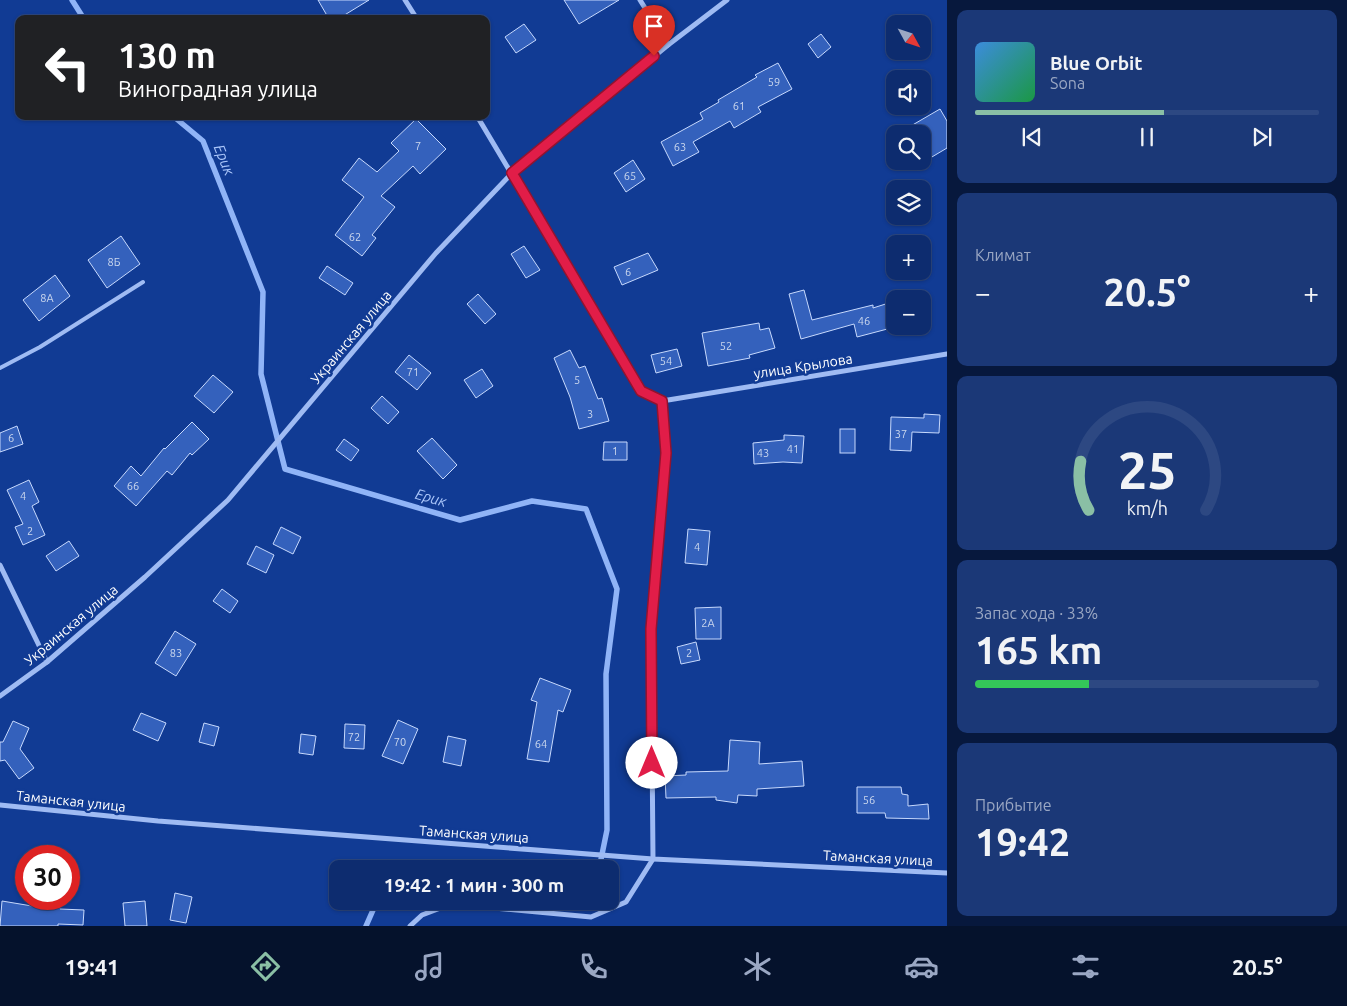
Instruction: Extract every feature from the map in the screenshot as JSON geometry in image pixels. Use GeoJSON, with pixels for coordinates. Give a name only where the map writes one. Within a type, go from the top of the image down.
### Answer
{"type":"FeatureCollection","features":[{"type":"Feature","properties":{"kind":"street"},"geometry":{"type":"LineString","coordinates":[[405,0],[414,15]]}},
{"type":"Feature","properties":{"kind":"street"},"geometry":{"type":"LineString","coordinates":[[640,0],[668,45]]}},
{"type":"Feature","properties":{"kind":"street","name":"Украинская улица"},"geometry":{"type":"LineString","coordinates":[[0,696],[48,662],[145,577],[228,500],[436,253],[512,173],[668,45],[727,0]]}},
{"type":"Feature","properties":{"kind":"street"},"geometry":{"type":"LineString","coordinates":[[410,926],[422,915],[452,904],[591,917],[626,902],[653,859],[651,629],[666,453],[662,401],[641,391],[479,120]]}},
{"type":"Feature","properties":{"kind":"street","name":"улица Крылова"},"geometry":{"type":"LineString","coordinates":[[662,401],[947,354]]}},
{"type":"Feature","properties":{"kind":"street"},"geometry":{"type":"LineString","coordinates":[[0,565],[48,662]]}},
{"type":"Feature","properties":{"kind":"street","name":"Таманская улица"},"geometry":{"type":"LineString","coordinates":[[0,806],[158,821],[653,859],[947,873]]}},
{"type":"Feature","properties":{"kind":"lane"},"geometry":{"type":"LineString","coordinates":[[0,368],[40,347],[143,282]]}},
{"type":"Feature","properties":{"kind":"building"},"geometry":{"type":"Polygon","coordinates":[[[318,0],[369,0],[345,15],[327,15],[318,0]]]}},
{"type":"Feature","properties":{"kind":"building"},"geometry":{"type":"Polygon","coordinates":[[[564,0],[619,0],[579,24],[564,0]]]}},
{"type":"Feature","properties":{"kind":"building"},"geometry":{"type":"Polygon","coordinates":[[[524,24],[536,40],[516,53],[505,37],[524,24]]]}},
{"type":"Feature","properties":{"kind":"building"},"geometry":{"type":"Polygon","coordinates":[[[821,34],[831,47],[818,58],[808,44],[821,34]]]}},
{"type":"Feature","properties":{"kind":"building"},"geometry":{"type":"Polygon","coordinates":[[[778,63],[792,89],[758,107],[761,112],[734,128],[730,121],[693,142],[699,152],[673,166],[661,142],[703,119],[700,113],[757,77],[755,75],[778,63]]]}},
{"type":"Feature","properties":{"kind":"building"},"geometry":{"type":"Polygon","coordinates":[[[940,109],[947,121],[947,148],[931,158],[931,125],[912,125],[940,109]]]}},
{"type":"Feature","properties":{"kind":"building"},"geometry":{"type":"Polygon","coordinates":[[[417,120],[446,149],[420,174],[413,166],[381,196],[395,207],[372,235],[376,238],[362,256],[335,235],[364,197],[342,180],[359,158],[377,172],[399,151],[391,143],[417,120]]]}},
{"type":"Feature","properties":{"kind":"building"},"geometry":{"type":"Polygon","coordinates":[[[633,160],[645,179],[626,192],[614,173],[633,160]]]}},
{"type":"Feature","properties":{"kind":"building"},"geometry":{"type":"Polygon","coordinates":[[[121,236],[140,264],[107,288],[88,260],[121,236]]]}},
{"type":"Feature","properties":{"kind":"building"},"geometry":{"type":"Polygon","coordinates":[[[524,246],[540,270],[526,278],[511,254],[524,246]]]}},
{"type":"Feature","properties":{"kind":"building"},"geometry":{"type":"Polygon","coordinates":[[[648,253],[658,270],[622,285],[614,267],[648,253]]]}},
{"type":"Feature","properties":{"kind":"building"},"geometry":{"type":"Polygon","coordinates":[[[327,266],[353,283],[345,295],[319,278],[327,266]]]}},
{"type":"Feature","properties":{"kind":"building"},"geometry":{"type":"Polygon","coordinates":[[[55,275],[70,296],[39,321],[23,300],[55,275]]]}},
{"type":"Feature","properties":{"kind":"building"},"geometry":{"type":"Polygon","coordinates":[[[804,290],[812,320],[873,305],[873,308],[886,304],[886,329],[857,337],[854,324],[801,339],[789,294],[804,290]]]}},
{"type":"Feature","properties":{"kind":"building"},"geometry":{"type":"Polygon","coordinates":[[[478,294],[496,314],[485,324],[467,304],[478,294]]]}},
{"type":"Feature","properties":{"kind":"building"},"geometry":{"type":"Polygon","coordinates":[[[759,323],[760,330],[769,328],[775,348],[749,355],[750,358],[708,366],[702,333],[759,323]]]}},
{"type":"Feature","properties":{"kind":"building"},"geometry":{"type":"Polygon","coordinates":[[[677,349],[682,366],[656,373],[651,355],[677,349]]]}},
{"type":"Feature","properties":{"kind":"building"},"geometry":{"type":"Polygon","coordinates":[[[570,350],[579,368],[585,366],[598,399],[602,398],[609,421],[579,429],[570,397],[554,358],[570,350]]]}},
{"type":"Feature","properties":{"kind":"building"},"geometry":{"type":"Polygon","coordinates":[[[409,355],[431,373],[417,390],[395,372],[409,355]]]}},
{"type":"Feature","properties":{"kind":"building"},"geometry":{"type":"Polygon","coordinates":[[[482,369],[493,386],[476,398],[464,380],[482,369]]]}},
{"type":"Feature","properties":{"kind":"building"},"geometry":{"type":"Polygon","coordinates":[[[213,375],[233,392],[214,413],[194,396],[213,375]]]}},
{"type":"Feature","properties":{"kind":"building"},"geometry":{"type":"Polygon","coordinates":[[[382,396],[399,412],[388,424],[371,408],[382,396]]]}},
{"type":"Feature","properties":{"kind":"building"},"geometry":{"type":"Polygon","coordinates":[[[924,414],[940,415],[939,433],[912,432],[911,451],[890,450],[891,417],[924,418],[924,414]]]}},
{"type":"Feature","properties":{"kind":"building"},"geometry":{"type":"Polygon","coordinates":[[[192,422],[209,439],[192,455],[190,453],[172,475],[167,471],[136,506],[114,486],[131,466],[141,476],[164,448],[192,422]]]}},
{"type":"Feature","properties":{"kind":"building"},"geometry":{"type":"Polygon","coordinates":[[[17,426],[23,444],[0,452],[0,433],[17,426]]]}},
{"type":"Feature","properties":{"kind":"building"},"geometry":{"type":"Polygon","coordinates":[[[840,429],[855,429],[855,453],[840,453],[840,429]]]}},
{"type":"Feature","properties":{"kind":"building"},"geometry":{"type":"Polygon","coordinates":[[[784,435],[804,436],[802,463],[754,464],[753,443],[784,440],[784,435]]]}},
{"type":"Feature","properties":{"kind":"building"},"geometry":{"type":"Polygon","coordinates":[[[432,438],[457,465],[443,479],[417,451],[432,438]]]}},
{"type":"Feature","properties":{"kind":"building"},"geometry":{"type":"Polygon","coordinates":[[[344,439],[359,450],[351,461],[336,450],[344,439]]]}},
{"type":"Feature","properties":{"kind":"building"},"geometry":{"type":"Polygon","coordinates":[[[604,442],[627,442],[627,460],[603,460],[604,442]]]}},
{"type":"Feature","properties":{"kind":"building"},"geometry":{"type":"Polygon","coordinates":[[[29,480],[39,502],[32,506],[45,535],[23,545],[15,527],[23,524],[7,490],[29,480]]]}},
{"type":"Feature","properties":{"kind":"building"},"geometry":{"type":"Polygon","coordinates":[[[281,527],[301,537],[293,554],[273,544],[281,527]]]}},
{"type":"Feature","properties":{"kind":"building"},"geometry":{"type":"Polygon","coordinates":[[[688,529],[710,531],[707,565],[685,563],[688,529]]]}},
{"type":"Feature","properties":{"kind":"building"},"geometry":{"type":"Polygon","coordinates":[[[69,541],[79,556],[56,571],[46,556],[69,541]]]}},
{"type":"Feature","properties":{"kind":"building"},"geometry":{"type":"Polygon","coordinates":[[[256,546],[274,555],[266,573],[247,564],[256,546]]]}},
{"type":"Feature","properties":{"kind":"building"},"geometry":{"type":"Polygon","coordinates":[[[222,589],[238,601],[230,613],[213,601],[222,589]]]}},
{"type":"Feature","properties":{"kind":"building"},"geometry":{"type":"Polygon","coordinates":[[[721,607],[721,639],[696,639],[695,608],[721,607]]]}},
{"type":"Feature","properties":{"kind":"building"},"geometry":{"type":"Polygon","coordinates":[[[175,631],[196,644],[176,676],[155,663],[175,631]]]}},
{"type":"Feature","properties":{"kind":"building"},"geometry":{"type":"Polygon","coordinates":[[[696,642],[700,660],[681,664],[677,647],[696,642]]]}},
{"type":"Feature","properties":{"kind":"building"},"geometry":{"type":"Polygon","coordinates":[[[540,678],[571,690],[563,712],[558,710],[549,762],[527,759],[537,702],[531,700],[540,678]]]}},
{"type":"Feature","properties":{"kind":"building"},"geometry":{"type":"Polygon","coordinates":[[[141,713],[166,723],[158,741],[133,730],[141,713]]]}},
{"type":"Feature","properties":{"kind":"building"},"geometry":{"type":"Polygon","coordinates":[[[398,720],[418,729],[403,764],[382,756],[398,720]]]}},
{"type":"Feature","properties":{"kind":"building"},"geometry":{"type":"Polygon","coordinates":[[[13,721],[29,728],[20,749],[34,768],[19,779],[5,760],[0,761],[0,742],[3,742],[13,721]]]}},
{"type":"Feature","properties":{"kind":"building"},"geometry":{"type":"Polygon","coordinates":[[[204,723],[219,727],[214,746],[199,742],[204,723]]]}},
{"type":"Feature","properties":{"kind":"building"},"geometry":{"type":"Polygon","coordinates":[[[345,724],[365,725],[364,749],[344,748],[345,724]]]}},
{"type":"Feature","properties":{"kind":"building"},"geometry":{"type":"Polygon","coordinates":[[[301,734],[316,736],[313,755],[299,753],[301,734]]]}},
{"type":"Feature","properties":{"kind":"building"},"geometry":{"type":"Polygon","coordinates":[[[448,736],[466,740],[461,766],[443,762],[448,736]]]}},
{"type":"Feature","properties":{"kind":"building"},"geometry":{"type":"Polygon","coordinates":[[[730,740],[760,742],[759,764],[802,761],[804,786],[757,789],[757,796],[738,795],[737,803],[716,800],[716,797],[666,798],[665,776],[686,775],[686,772],[728,771],[730,740]]]}},
{"type":"Feature","properties":{"kind":"building"},"geometry":{"type":"Polygon","coordinates":[[[857,787],[901,787],[902,794],[908,795],[908,806],[928,804],[929,819],[886,818],[885,813],[857,813],[857,787]]]}},
{"type":"Feature","properties":{"kind":"building"},"geometry":{"type":"Polygon","coordinates":[[[175,893],[192,897],[186,923],[170,920],[175,893]]]}},
{"type":"Feature","properties":{"kind":"building"},"geometry":{"type":"Polygon","coordinates":[[[2,901],[15,903],[15,910],[84,910],[83,925],[0,926],[2,901]]]}},
{"type":"Feature","properties":{"kind":"building"},"geometry":{"type":"Polygon","coordinates":[[[145,901],[147,926],[125,926],[123,903],[145,901]]]}},
{"type":"Feature","properties":{"kind":"waterway","name":"Ерик"},"geometry":{"type":"LineString","coordinates":[[72,0],[81,15]]}},
{"type":"Feature","properties":{"kind":"waterway","name":"Ерик"},"geometry":{"type":"LineString","coordinates":[[178,120],[203,141],[263,292],[261,374],[285,469],[460,520],[532,501],[586,509],[617,589],[606,674],[607,830],[601,860]]}},
{"type":"Feature","properties":{"kind":"waterway","name":"Ерик"},"geometry":{"type":"LineString","coordinates":[[366,926],[373,910]]}},
{"type":"Feature","properties":{"kind":"route"},"geometry":{"type":"LineString","coordinates":[[652,763],[651,629],[666,453],[662,401],[641,391],[512,173],[654,56]]}}]}
